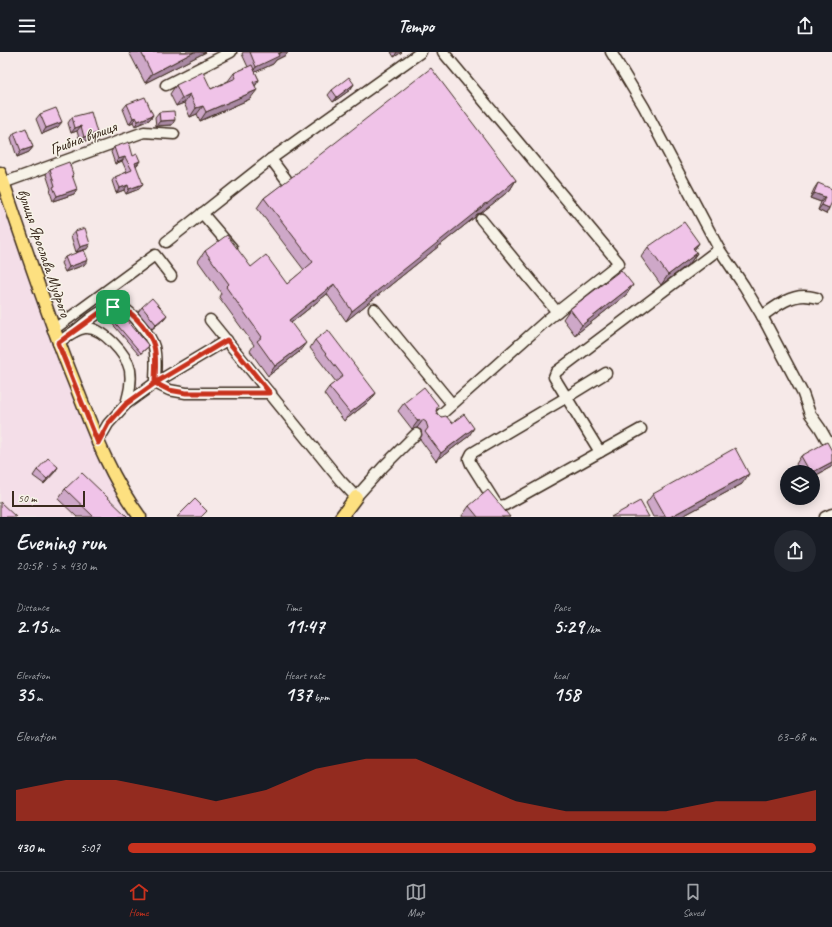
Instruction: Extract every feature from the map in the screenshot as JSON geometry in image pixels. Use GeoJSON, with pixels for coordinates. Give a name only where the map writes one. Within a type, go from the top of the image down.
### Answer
{"type":"FeatureCollection","features":[{"type":"Feature","properties":{"kind":"main road","name":"вулиця Ярослава Мудрого"},"geometry":{"type":"LineString","coordinates":[[2,178],[53,330],[98,443],[127,499],[140,517]]}},
{"type":"Feature","properties":{"kind":"main road"},"geometry":{"type":"LineString","coordinates":[[341,517],[356,497]]}},
{"type":"Feature","properties":{"kind":"street"},"geometry":{"type":"LineString","coordinates":[[166,85],[231,52]]}},
{"type":"Feature","properties":{"kind":"street"},"geometry":{"type":"LineString","coordinates":[[166,242],[202,212],[271,160],[421,52]]}},
{"type":"Feature","properties":{"kind":"street"},"geometry":{"type":"LineString","coordinates":[[437,418],[557,312],[619,263],[443,52]]}},
{"type":"Feature","properties":{"kind":"street"},"geometry":{"type":"LineString","coordinates":[[611,52],[644,107],[719,249],[762,316],[803,394],[810,414],[832,449]]}},
{"type":"Feature","properties":{"kind":"street","name":"Грибна вулиця"},"geometry":{"type":"LineString","coordinates":[[2,178],[144,132],[174,134]]}},
{"type":"Feature","properties":{"kind":"street"},"geometry":{"type":"LineString","coordinates":[[271,160],[286,179]]}},
{"type":"Feature","properties":{"kind":"street"},"geometry":{"type":"LineString","coordinates":[[202,212],[237,254]]}},
{"type":"Feature","properties":{"kind":"street"},"geometry":{"type":"LineString","coordinates":[[481,219],[557,312]]}},
{"type":"Feature","properties":{"kind":"street"},"geometry":{"type":"LineString","coordinates":[[600,452],[554,377],[556,372],[719,249]]}},
{"type":"Feature","properties":{"kind":"street"},"geometry":{"type":"LineString","coordinates":[[53,330],[155,255],[171,276]]}},
{"type":"Feature","properties":{"kind":"street"},"geometry":{"type":"LineString","coordinates":[[762,316],[783,302],[793,298],[804,296],[817,298]]}},
{"type":"Feature","properties":{"kind":"street"},"geometry":{"type":"LineString","coordinates":[[58,343],[102,311],[113,307],[122,307],[134,317],[148,334],[154,345],[156,358],[155,383]]}},
{"type":"Feature","properties":{"kind":"street"},"geometry":{"type":"LineString","coordinates":[[374,310],[452,404]]}},
{"type":"Feature","properties":{"kind":"street"},"geometry":{"type":"LineString","coordinates":[[210,320],[340,480],[356,497],[416,434]]}},
{"type":"Feature","properties":{"kind":"street"},"geometry":{"type":"LineString","coordinates":[[74,332],[86,328],[97,330],[113,343],[123,355],[130,369],[131,386],[126,404]]}},
{"type":"Feature","properties":{"kind":"street"},"geometry":{"type":"LineString","coordinates":[[98,443],[108,424],[126,404],[155,383],[227,340]]}},
{"type":"Feature","properties":{"kind":"street"},"geometry":{"type":"LineString","coordinates":[[606,373],[567,398],[472,453],[469,459],[471,464],[495,502],[499,506],[505,505],[641,429]]}},
{"type":"Feature","properties":{"kind":"street"},"geometry":{"type":"LineString","coordinates":[[155,383],[169,390],[186,393],[270,393]]}},
{"type":"Feature","properties":{"kind":"street"},"geometry":{"type":"LineString","coordinates":[[825,517],[832,514]]}},
{"type":"Feature","properties":{"kind":"shaded area"},"geometry":{"type":"Polygon","coordinates":[[[0,179],[53,330],[138,517],[0,517],[0,179]]]}},
{"type":"Feature","properties":{"kind":"building"},"geometry":{"type":"Polygon","coordinates":[[[141,52],[194,52],[152,74],[141,52]]]}},
{"type":"Feature","properties":{"kind":"building"},"geometry":{"type":"Polygon","coordinates":[[[250,52],[282,52],[278,54],[279,56],[256,67],[250,52]]]}},
{"type":"Feature","properties":{"kind":"building"},"geometry":{"type":"Polygon","coordinates":[[[252,65],[259,80],[253,82],[257,90],[206,112],[203,106],[196,108],[190,94],[182,98],[176,85],[203,72],[211,89],[236,78],[234,73],[252,65]]]}},
{"type":"Feature","properties":{"kind":"building"},"geometry":{"type":"Polygon","coordinates":[[[431,68],[516,180],[488,203],[484,204],[352,311],[334,284],[289,320],[306,343],[275,366],[257,341],[262,337],[226,287],[229,284],[205,251],[227,235],[251,267],[266,255],[287,284],[313,262],[264,198],[297,174],[431,68]]]}},
{"type":"Feature","properties":{"kind":"building"},"geometry":{"type":"Polygon","coordinates":[[[349,77],[354,84],[337,97],[332,90],[349,77]]]}},
{"type":"Feature","properties":{"kind":"building"},"geometry":{"type":"Polygon","coordinates":[[[145,97],[153,115],[138,121],[136,117],[133,118],[127,104],[145,97]]]}},
{"type":"Feature","properties":{"kind":"building"},"geometry":{"type":"Polygon","coordinates":[[[56,108],[62,122],[46,128],[40,114],[56,108]]]}},
{"type":"Feature","properties":{"kind":"building"},"geometry":{"type":"Polygon","coordinates":[[[174,111],[175,120],[160,121],[159,112],[174,111]]]}},
{"type":"Feature","properties":{"kind":"building"},"geometry":{"type":"Polygon","coordinates":[[[91,112],[97,133],[84,137],[81,126],[75,128],[72,117],[91,112]]]}},
{"type":"Feature","properties":{"kind":"building"},"geometry":{"type":"Polygon","coordinates":[[[26,128],[33,147],[21,151],[14,133],[26,128]]]}},
{"type":"Feature","properties":{"kind":"building"},"geometry":{"type":"Polygon","coordinates":[[[129,142],[133,156],[137,154],[140,161],[135,163],[143,184],[129,189],[128,185],[120,188],[115,177],[132,170],[125,157],[118,159],[114,147],[129,142]]]}},
{"type":"Feature","properties":{"kind":"building"},"geometry":{"type":"Polygon","coordinates":[[[69,162],[77,189],[57,196],[53,187],[55,186],[50,169],[69,162]]]}},
{"type":"Feature","properties":{"kind":"building"},"geometry":{"type":"Polygon","coordinates":[[[818,183],[832,189],[832,202],[829,208],[822,205],[825,197],[814,193],[818,183]]]}},
{"type":"Feature","properties":{"kind":"building"},"geometry":{"type":"Polygon","coordinates":[[[684,222],[699,243],[693,248],[697,253],[668,275],[648,247],[684,222]]]}},
{"type":"Feature","properties":{"kind":"building"},"geometry":{"type":"Polygon","coordinates":[[[85,228],[90,244],[80,247],[75,231],[85,228]]]}},
{"type":"Feature","properties":{"kind":"building"},"geometry":{"type":"Polygon","coordinates":[[[84,250],[88,260],[69,267],[65,257],[84,250]]]}},
{"type":"Feature","properties":{"kind":"building"},"geometry":{"type":"Polygon","coordinates":[[[621,270],[633,285],[582,325],[570,309],[621,270]]]}},
{"type":"Feature","properties":{"kind":"building"},"geometry":{"type":"Polygon","coordinates":[[[152,298],[167,315],[156,324],[142,307],[152,298]]]}},
{"type":"Feature","properties":{"kind":"building"},"geometry":{"type":"Polygon","coordinates":[[[120,312],[149,346],[141,353],[112,319],[120,312]]]}},
{"type":"Feature","properties":{"kind":"building"},"geometry":{"type":"Polygon","coordinates":[[[328,330],[376,393],[350,413],[329,387],[343,376],[315,340],[328,330]]]}},
{"type":"Feature","properties":{"kind":"building"},"geometry":{"type":"Polygon","coordinates":[[[424,387],[438,405],[436,411],[438,415],[441,417],[446,416],[452,423],[464,414],[474,428],[441,453],[425,432],[428,428],[426,422],[423,420],[418,421],[404,403],[424,387]]]}},
{"type":"Feature","properties":{"kind":"building"},"geometry":{"type":"Polygon","coordinates":[[[827,442],[832,451],[832,462],[820,468],[820,465],[806,465],[801,456],[827,442]]]}},
{"type":"Feature","properties":{"kind":"building"},"geometry":{"type":"Polygon","coordinates":[[[735,448],[749,474],[670,517],[666,517],[653,494],[735,448]]]}},
{"type":"Feature","properties":{"kind":"building"},"geometry":{"type":"Polygon","coordinates":[[[48,458],[58,467],[47,479],[37,470],[48,458]]]}},
{"type":"Feature","properties":{"kind":"building"},"geometry":{"type":"Polygon","coordinates":[[[82,473],[128,517],[94,517],[65,489],[82,473]]]}},
{"type":"Feature","properties":{"kind":"building"},"geometry":{"type":"Polygon","coordinates":[[[488,490],[510,517],[478,517],[469,506],[488,490]]]}},
{"type":"Feature","properties":{"kind":"building"},"geometry":{"type":"Polygon","coordinates":[[[195,499],[207,511],[201,517],[177,517],[195,499]]]}},
{"type":"Feature","properties":{"kind":"building"},"geometry":{"type":"Polygon","coordinates":[[[640,501],[649,517],[611,517],[640,501]]]}},
{"type":"Feature","properties":{"kind":"building"},"geometry":{"type":"Polygon","coordinates":[[[0,502],[16,517],[0,517],[0,502]]]}},
{"type":"Feature","properties":{"kind":"route"},"geometry":{"type":"LineString","coordinates":[[113,307],[102,311],[58,343],[98,443],[108,424],[126,404],[155,383],[169,390],[186,393],[270,393],[227,340],[155,383],[156,358],[154,345],[148,334],[134,317],[122,307],[113,307]]}}]}
